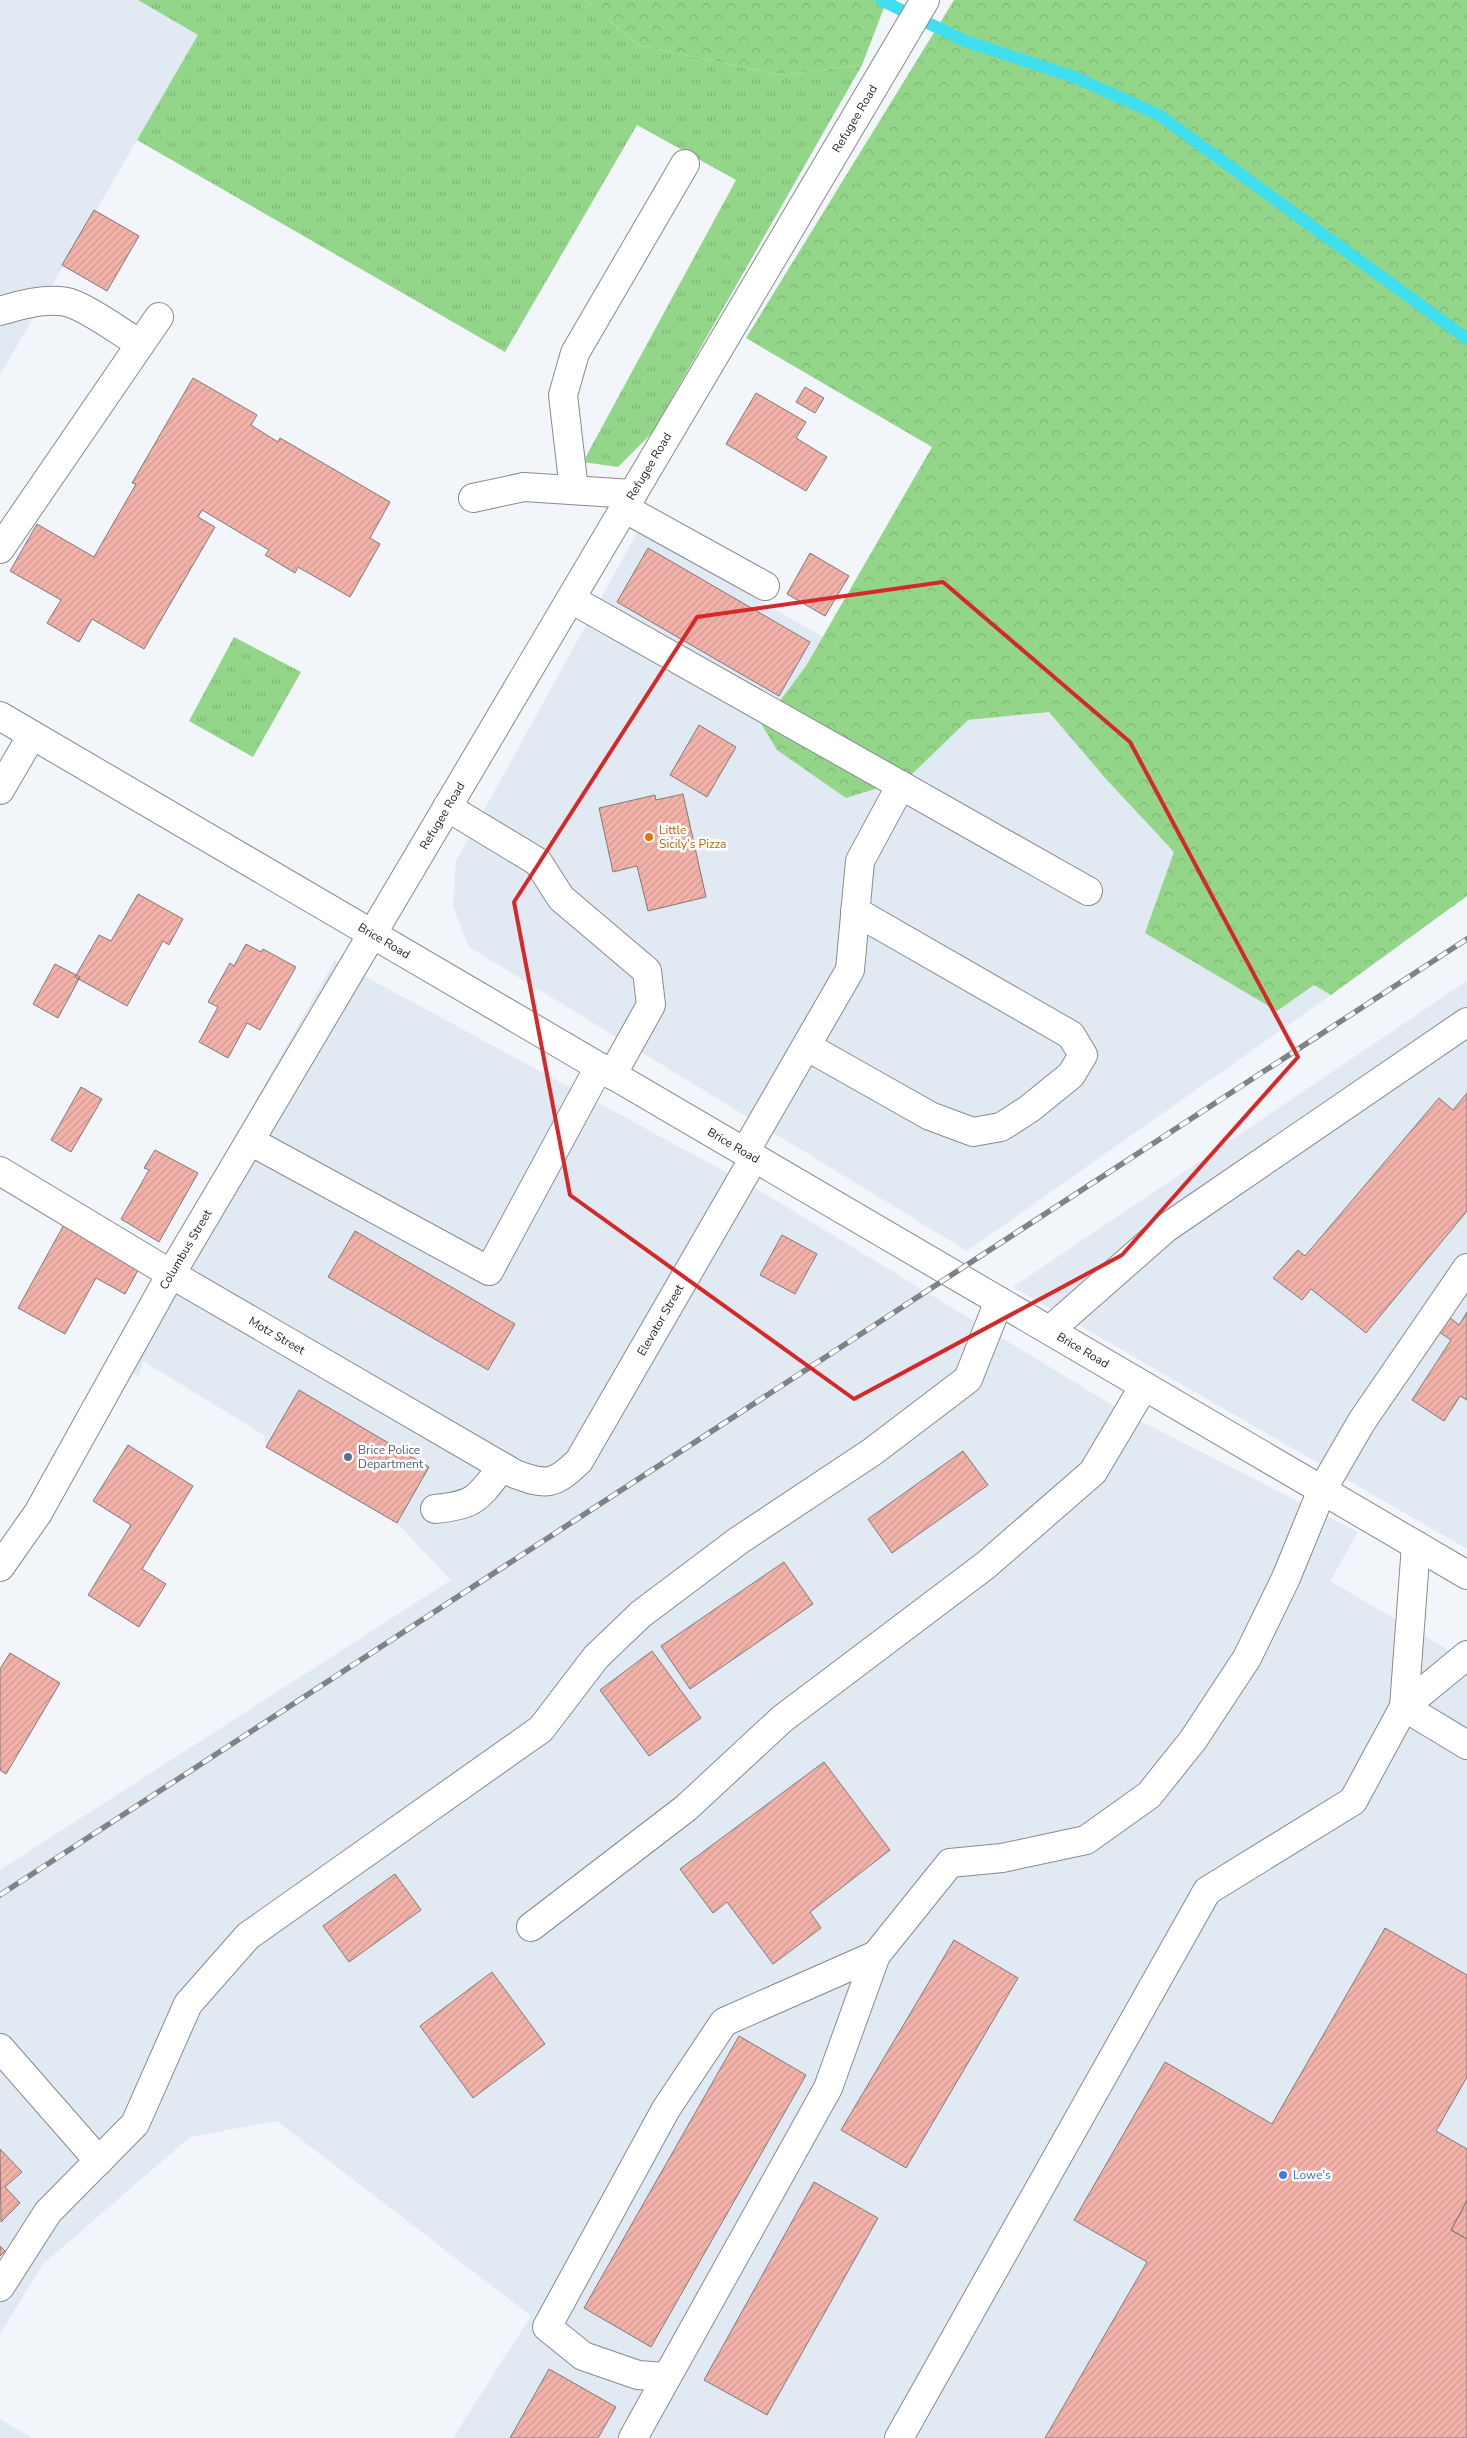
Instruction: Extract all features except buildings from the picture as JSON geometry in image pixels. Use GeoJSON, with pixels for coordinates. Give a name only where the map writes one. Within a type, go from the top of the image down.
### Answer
{"type":"FeatureCollection","features":[{"type":"Feature","properties":{"kind":"street","name":"Refugee Road"},"geometry":{"type":"LineString","coordinates":[[373,934],[924,0]]}},
{"type":"Feature","properties":{"kind":"street"},"geometry":{"type":"LineString","coordinates":[[574,490],[563,395],[575,353],[685,164]]}},
{"type":"Feature","properties":{"kind":"street"},"geometry":{"type":"LineString","coordinates":[[0,310],[20,304],[48,301],[72,303],[140,344]]}},
{"type":"Feature","properties":{"kind":"street"},"geometry":{"type":"LineString","coordinates":[[0,549],[159,317]]}},
{"type":"Feature","properties":{"kind":"street"},"geometry":{"type":"LineString","coordinates":[[474,498],[524,487],[574,490],[628,501],[765,586]]}},
{"type":"Feature","properties":{"kind":"street"},"geometry":{"type":"LineString","coordinates":[[571,599],[1088,891]]}},
{"type":"Feature","properties":{"kind":"street","name":"Brice Road"},"geometry":{"type":"LineString","coordinates":[[0,716],[1467,1575]]}},
{"type":"Feature","properties":{"kind":"street"},"geometry":{"type":"LineString","coordinates":[[0,790],[32,735]]}},
{"type":"Feature","properties":{"kind":"street","name":"Elevator Street"},"geometry":{"type":"LineString","coordinates":[[562,1477],[579,1461],[749,1155],[806,1046],[850,970],[860,862],[901,785]]}},
{"type":"Feature","properties":{"kind":"street"},"geometry":{"type":"LineString","coordinates":[[250,1141],[489,1271],[606,1071],[651,1006],[647,972],[561,898],[538,862],[447,807]]}},
{"type":"Feature","properties":{"kind":"street"},"geometry":{"type":"LineString","coordinates":[[806,1046],[930,1116],[973,1132],[1001,1127],[1029,1109],[1071,1075],[1083,1055],[1071,1035],[855,911]]}},
{"type":"Feature","properties":{"kind":"street","name":"Columbus Street"},"geometry":{"type":"LineString","coordinates":[[0,1567],[38,1513],[171,1274],[373,934]]}},
{"type":"Feature","properties":{"kind":"street"},"geometry":{"type":"LineString","coordinates":[[1050,1330],[1166,1228],[1467,1022]]}},
{"type":"Feature","properties":{"kind":"street","name":"Motz Street"},"geometry":{"type":"LineString","coordinates":[[0,1171],[171,1274],[502,1467],[538,1483],[562,1477]]}},
{"type":"Feature","properties":{"kind":"street"},"geometry":{"type":"LineString","coordinates":[[632,2438],[828,2088],[876,1955],[950,1863],[1002,1858],[1086,1840],[1148,1795],[1193,1740],[1247,1658],[1286,1578],[1322,1490],[1362,1421],[1467,1268]]}},
{"type":"Feature","properties":{"kind":"street"},"geometry":{"type":"LineString","coordinates":[[0,2287],[48,2212],[135,2124],[188,2004],[248,1936],[541,1730],[596,1657],[641,1614],[738,1541],[872,1452],[968,1379],[999,1301]]}},
{"type":"Feature","properties":{"kind":"street"},"geometry":{"type":"LineString","coordinates":[[531,1927],[686,1808],[782,1719],[986,1565],[1093,1472],[1144,1386]]}},
{"type":"Feature","properties":{"kind":"street"},"geometry":{"type":"LineString","coordinates":[[435,1509],[460,1507],[479,1496],[502,1467]]}},
{"type":"Feature","properties":{"kind":"street"},"geometry":{"type":"LineString","coordinates":[[1404,1707],[1416,1545]]}},
{"type":"Feature","properties":{"kind":"street"},"geometry":{"type":"LineString","coordinates":[[899,2438],[1208,1891],[1352,1801],[1404,1707],[1467,1655]]}},
{"type":"Feature","properties":{"kind":"street"},"geometry":{"type":"LineString","coordinates":[[1404,1707],[1467,1745]]}},
{"type":"Feature","properties":{"kind":"street"},"geometry":{"type":"LineString","coordinates":[[666,2377],[638,2375],[583,2356],[546,2327],[666,2109],[724,2022],[876,1955]]}},
{"type":"Feature","properties":{"kind":"street"},"geometry":{"type":"LineString","coordinates":[[0,2048],[99,2161]]}},
{"type":"Feature","properties":{"kind":"highlighted area"},"geometry":{"type":"Polygon","coordinates":[[[943,582],[1130,742],[1298,1057],[1122,1255],[854,1399],[570,1195],[514,902],[697,617],[943,582]]]}},
{"type":"Feature","properties":{"kind":"shaded area"},"geometry":{"type":"Polygon","coordinates":[[[0,0],[138,0],[199,34],[0,375],[0,0]]]}},
{"type":"Feature","properties":{"kind":"shaded area"},"geometry":{"type":"Polygon","coordinates":[[[638,531],[823,637],[806,666],[907,779],[968,720],[1049,712],[1106,779],[1174,852],[1314,985],[1331,995],[967,1251],[469,947],[453,907],[456,861],[638,531]]]}},
{"type":"Feature","properties":{"kind":"shaded area"},"geometry":{"type":"Polygon","coordinates":[[[335,960],[757,1189],[1127,1414],[1358,1532],[1330,1581],[1467,1661],[1467,2438],[453,2438],[531,2316],[277,2121],[190,2137],[43,2264],[0,2334],[0,1870],[451,1580],[397,1523],[266,1447],[264,1435],[143,1361],[139,1377],[111,1357],[335,960]]]}},
{"type":"Feature","properties":{"kind":"shaded area"},"geometry":{"type":"Polygon","coordinates":[[[1467,981],[1467,1549],[1013,1287],[1467,981]]]}},
{"type":"Feature","properties":{"kind":"shaded area"},"geometry":{"type":"Polygon","coordinates":[[[0,2419],[32,2438],[0,2438],[0,2419]]]}},
{"type":"Feature","properties":{"kind":"green space"},"geometry":{"type":"Polygon","coordinates":[[[138,0],[585,0],[638,45],[780,75],[862,65],[652,433],[618,467],[583,462],[736,180],[637,125],[505,352],[137,140],[198,35],[138,0]]]}},
{"type":"Feature","properties":{"kind":"green space"},"geometry":{"type":"Polygon","coordinates":[[[585,0],[887,0],[862,65],[780,75],[638,45],[585,0]]]}},
{"type":"Feature","properties":{"kind":"green space"},"geometry":{"type":"Polygon","coordinates":[[[954,0],[1467,0],[1467,896],[1331,995],[1314,985],[1277,1011],[1145,933],[1174,852],[1106,779],[1049,712],[968,720],[907,779],[846,798],[777,750],[762,725],[806,666],[932,447],[746,338],[954,0]]]}},
{"type":"Feature","properties":{"kind":"green space"},"geometry":{"type":"Polygon","coordinates":[[[234,637],[301,672],[253,757],[189,721],[234,637]]]}},
{"type":"Feature","properties":{"kind":"waterway"},"geometry":{"type":"LineString","coordinates":[[881,0],[965,41],[1074,77],[1159,115],[1467,339]]}},
{"type":"Feature","properties":{"kind":"railway"},"geometry":{"type":"LineString","coordinates":[[0,1895],[1467,939]]}},
{"type":"Feature","properties":{"kind":"place","name":"Little Sicily's Pizza"},"geometry":{"type":"Point","coordinates":[649,837]}},
{"type":"Feature","properties":{"kind":"place","name":"Brice Police Department"},"geometry":{"type":"Point","coordinates":[348,1457]}},
{"type":"Feature","properties":{"kind":"place","name":"Lowe's"},"geometry":{"type":"Point","coordinates":[1283,2175]}}]}
